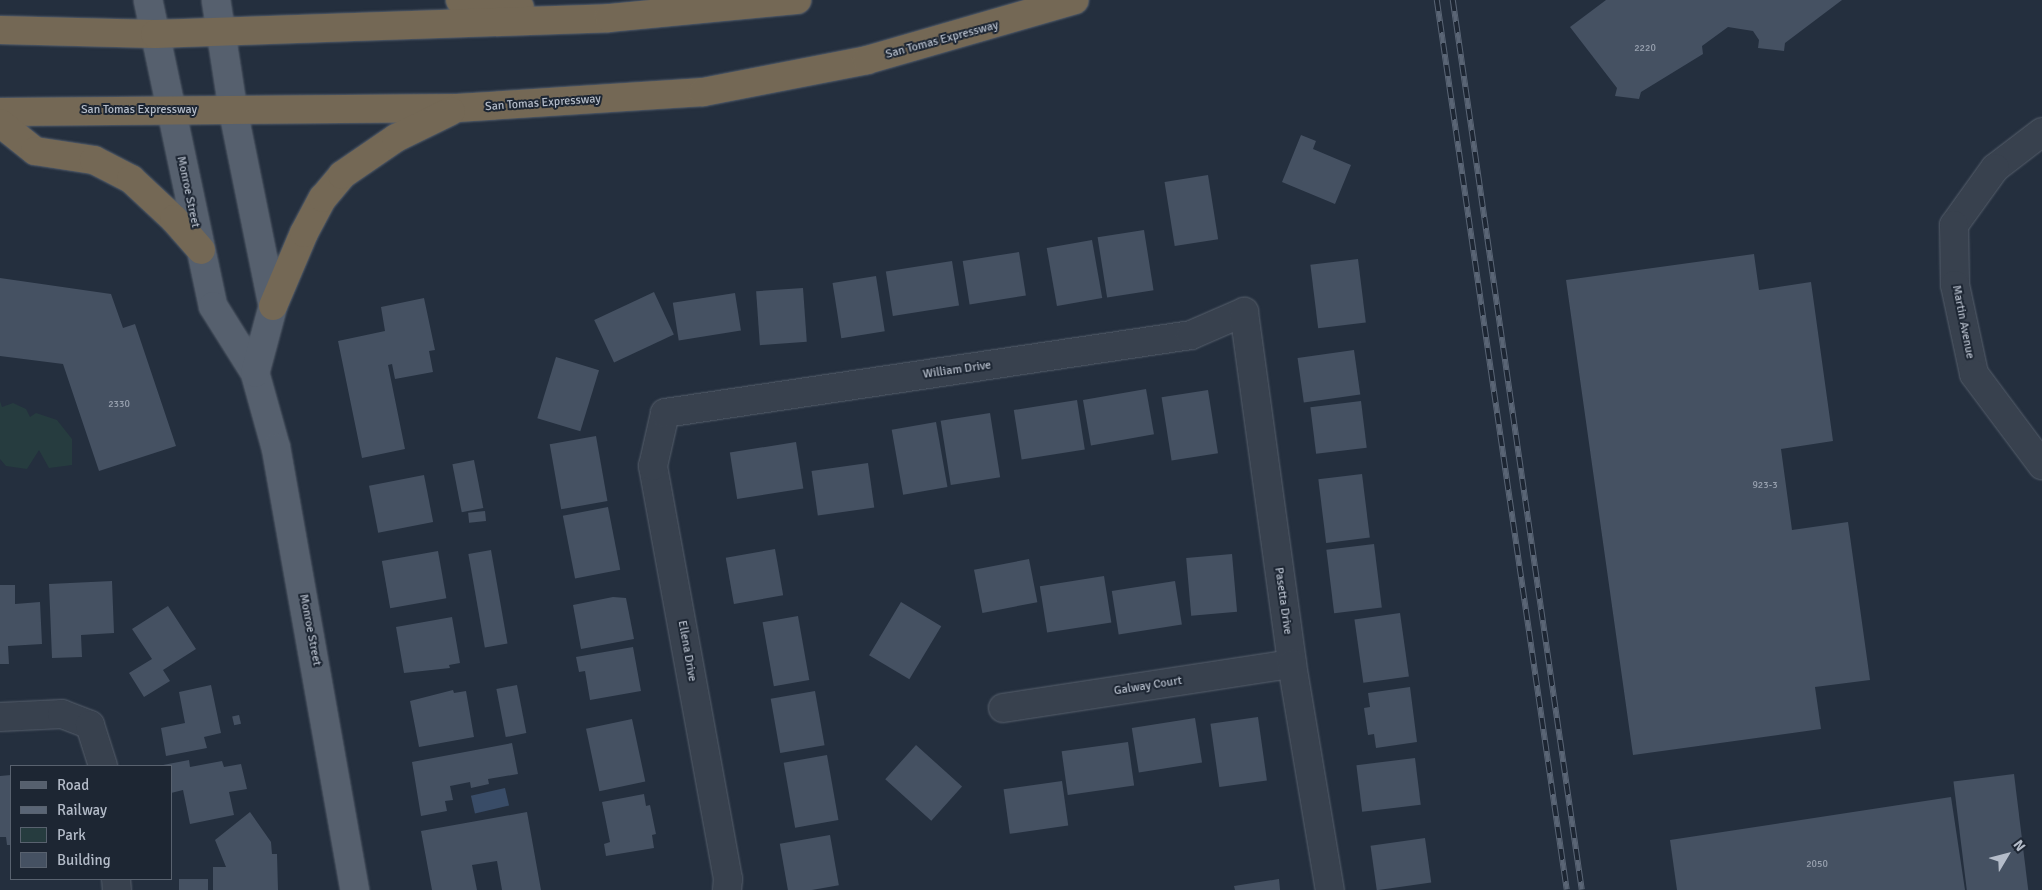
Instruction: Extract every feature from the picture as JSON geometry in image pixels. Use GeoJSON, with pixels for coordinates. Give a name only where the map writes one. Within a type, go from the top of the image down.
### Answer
{"type":"FeatureCollection","features":[{"type":"Feature","properties":{"kind":"highway"},"geometry":{"type":"LineString","coordinates":[[460,0],[609,18]]}},
{"type":"Feature","properties":{"kind":"highway"},"geometry":{"type":"LineString","coordinates":[[0,30],[155,34],[609,18],[798,0]]}},
{"type":"Feature","properties":{"kind":"highway","name":"San Tomas Expressway"},"geometry":{"type":"LineString","coordinates":[[0,112],[457,108],[703,92],[867,60],[1075,0]]}},
{"type":"Feature","properties":{"kind":"highway"},"geometry":{"type":"LineString","coordinates":[[273,306],[304,233],[342,175],[396,138],[457,108]]}},
{"type":"Feature","properties":{"kind":"highway"},"geometry":{"type":"LineString","coordinates":[[0,123],[34,151],[94,160],[131,179],[174,219],[201,250]]}},
{"type":"Feature","properties":{"kind":"main road","name":"Monroe Street"},"geometry":{"type":"LineString","coordinates":[[148,0],[212,306],[255,373],[276,448],[355,890]]}},
{"type":"Feature","properties":{"kind":"main road"},"geometry":{"type":"LineString","coordinates":[[216,0],[233,110],[273,306],[255,373]]}},
{"type":"Feature","properties":{"kind":"street","name":"Martin Avenue"},"geometry":{"type":"LineString","coordinates":[[2042,132],[1994,168],[1954,225],[1954,285],[1974,374],[2042,465]]}},
{"type":"Feature","properties":{"kind":"street","name":"William Drive"},"geometry":{"type":"LineString","coordinates":[[665,413],[1192,335],[1244,312]]}},
{"type":"Feature","properties":{"kind":"street","name":"Pasetta Drive"},"geometry":{"type":"LineString","coordinates":[[1244,312],[1292,664],[1330,890]]}},
{"type":"Feature","properties":{"kind":"street","name":"Ellena Drive"},"geometry":{"type":"LineString","coordinates":[[665,413],[653,466],[728,879],[727,890]]}},
{"type":"Feature","properties":{"kind":"street","name":"Galway Court"},"geometry":{"type":"LineString","coordinates":[[1003,708],[1292,664]]}},
{"type":"Feature","properties":{"kind":"street"},"geometry":{"type":"LineString","coordinates":[[0,717],[62,714],[90,725],[103,765]]}},
{"type":"Feature","properties":{"kind":"green space"},"geometry":{"type":"Polygon","coordinates":[[[0,401],[2,407],[13,403],[26,409],[30,417],[36,413],[57,420],[72,439],[72,465],[49,468],[39,450],[27,469],[6,466],[0,459],[0,401]]]}},
{"type":"Feature","properties":{"kind":"water"},"geometry":{"type":"Polygon","coordinates":[[[505,788],[509,806],[475,813],[471,796],[505,788]]]}},
{"type":"Feature","properties":{"kind":"building"},"geometry":{"type":"Polygon","coordinates":[[[1606,0],[1842,0],[1785,43],[1784,51],[1758,48],[1759,40],[1753,31],[1728,27],[1702,46],[1703,54],[1641,92],[1639,99],[1615,96],[1617,88],[1570,27],[1606,0]]]}},
{"type":"Feature","properties":{"kind":"building"},"geometry":{"type":"Polygon","coordinates":[[[1301,135],[1316,141],[1313,149],[1351,165],[1335,204],[1282,182],[1301,135]]]}},
{"type":"Feature","properties":{"kind":"building"},"geometry":{"type":"Polygon","coordinates":[[[1208,175],[1218,239],[1175,246],[1165,182],[1208,175]]]}},
{"type":"Feature","properties":{"kind":"building"},"geometry":{"type":"Polygon","coordinates":[[[1144,230],[1154,290],[1107,298],[1098,237],[1144,230]]]}},
{"type":"Feature","properties":{"kind":"building"},"geometry":{"type":"Polygon","coordinates":[[[1092,240],[1102,298],[1057,306],[1047,248],[1092,240]]]}},
{"type":"Feature","properties":{"kind":"building"},"geometry":{"type":"Polygon","coordinates":[[[1019,252],[1026,295],[970,304],[963,261],[1019,252]]]}},
{"type":"Feature","properties":{"kind":"building"},"geometry":{"type":"Polygon","coordinates":[[[1754,254],[1759,290],[1811,282],[1833,441],[1781,449],[1792,530],[1848,522],[1870,680],[1815,687],[1821,729],[1633,755],[1566,280],[1754,254]]]}},
{"type":"Feature","properties":{"kind":"building"},"geometry":{"type":"Polygon","coordinates":[[[1358,259],[1366,323],[1318,328],[1310,265],[1358,259]]]}},
{"type":"Feature","properties":{"kind":"building"},"geometry":{"type":"Polygon","coordinates":[[[952,261],[959,305],[893,316],[886,271],[952,261]]]}},
{"type":"Feature","properties":{"kind":"building"},"geometry":{"type":"Polygon","coordinates":[[[876,276],[885,331],[841,338],[833,283],[876,276]]]}},
{"type":"Feature","properties":{"kind":"building"},"geometry":{"type":"Polygon","coordinates":[[[0,278],[111,294],[123,328],[135,324],[176,446],[99,471],[63,364],[0,356],[0,278]]]}},
{"type":"Feature","properties":{"kind":"building"},"geometry":{"type":"Polygon","coordinates":[[[803,288],[807,342],[760,345],[756,291],[803,288]]]}},
{"type":"Feature","properties":{"kind":"building"},"geometry":{"type":"Polygon","coordinates":[[[654,292],[674,335],[614,362],[594,320],[654,292]]]}},
{"type":"Feature","properties":{"kind":"building"},"geometry":{"type":"Polygon","coordinates":[[[735,293],[741,331],[679,340],[673,303],[735,293]]]}},
{"type":"Feature","properties":{"kind":"building"},"geometry":{"type":"Polygon","coordinates":[[[424,298],[435,350],[429,351],[433,372],[395,379],[392,364],[388,365],[405,449],[362,458],[338,341],[385,331],[381,307],[424,298]]]}},
{"type":"Feature","properties":{"kind":"building"},"geometry":{"type":"Polygon","coordinates":[[[1354,350],[1360,395],[1304,402],[1298,358],[1354,350]]]}},
{"type":"Feature","properties":{"kind":"building"},"geometry":{"type":"Polygon","coordinates":[[[556,357],[599,370],[580,431],[537,418],[556,357]]]}},
{"type":"Feature","properties":{"kind":"building"},"geometry":{"type":"Polygon","coordinates":[[[1146,389],[1154,434],[1091,445],[1083,400],[1146,389]]]}},
{"type":"Feature","properties":{"kind":"building"},"geometry":{"type":"Polygon","coordinates":[[[1208,390],[1218,453],[1172,461],[1162,397],[1208,390]]]}},
{"type":"Feature","properties":{"kind":"building"},"geometry":{"type":"Polygon","coordinates":[[[1077,400],[1085,449],[1022,459],[1014,410],[1077,400]]]}},
{"type":"Feature","properties":{"kind":"building"},"geometry":{"type":"Polygon","coordinates":[[[1361,401],[1367,448],[1316,454],[1310,407],[1361,401]]]}},
{"type":"Feature","properties":{"kind":"building"},"geometry":{"type":"Polygon","coordinates":[[[990,413],[1000,477],[951,485],[941,421],[990,413]]]}},
{"type":"Feature","properties":{"kind":"building"},"geometry":{"type":"Polygon","coordinates":[[[936,422],[947,487],[903,495],[892,430],[936,422]]]}},
{"type":"Feature","properties":{"kind":"building"},"geometry":{"type":"Polygon","coordinates":[[[596,436],[607,501],[561,509],[550,444],[596,436]]]}},
{"type":"Feature","properties":{"kind":"building"},"geometry":{"type":"Polygon","coordinates":[[[796,442],[803,488],[737,499],[730,452],[796,442]]]}},
{"type":"Feature","properties":{"kind":"building"},"geometry":{"type":"Polygon","coordinates":[[[474,460],[483,508],[462,512],[452,464],[474,460]]]}},
{"type":"Feature","properties":{"kind":"building"},"geometry":{"type":"Polygon","coordinates":[[[868,463],[874,508],[818,515],[812,471],[868,463]]]}},
{"type":"Feature","properties":{"kind":"building"},"geometry":{"type":"Polygon","coordinates":[[[1362,474],[1370,538],[1326,543],[1318,479],[1362,474]]]}},
{"type":"Feature","properties":{"kind":"building"},"geometry":{"type":"Polygon","coordinates":[[[424,475],[433,522],[378,533],[369,486],[424,475]]]}},
{"type":"Feature","properties":{"kind":"building"},"geometry":{"type":"Polygon","coordinates":[[[608,507],[620,570],[575,579],[563,516],[608,507]]]}},
{"type":"Feature","properties":{"kind":"building"},"geometry":{"type":"Polygon","coordinates":[[[485,511],[486,521],[469,523],[468,513],[485,511]]]}},
{"type":"Feature","properties":{"kind":"building"},"geometry":{"type":"Polygon","coordinates":[[[1374,544],[1382,608],[1334,613],[1326,550],[1374,544]]]}},
{"type":"Feature","properties":{"kind":"building"},"geometry":{"type":"Polygon","coordinates":[[[775,549],[783,595],[734,604],[726,558],[775,549]]]}},
{"type":"Feature","properties":{"kind":"building"},"geometry":{"type":"Polygon","coordinates":[[[491,550],[507,644],[485,648],[468,554],[491,550]]]}},
{"type":"Feature","properties":{"kind":"building"},"geometry":{"type":"Polygon","coordinates":[[[438,551],[446,598],[390,608],[382,561],[438,551]]]}},
{"type":"Feature","properties":{"kind":"building"},"geometry":{"type":"Polygon","coordinates":[[[1232,554],[1237,612],[1191,616],[1186,558],[1232,554]]]}},
{"type":"Feature","properties":{"kind":"building"},"geometry":{"type":"Polygon","coordinates":[[[1029,559],[1037,602],[982,613],[974,570],[1029,559]]]}},
{"type":"Feature","properties":{"kind":"building"},"geometry":{"type":"Polygon","coordinates":[[[1104,576],[1111,622],[1047,633],[1040,586],[1104,576]]]}},
{"type":"Feature","properties":{"kind":"building"},"geometry":{"type":"Polygon","coordinates":[[[112,581],[114,633],[81,635],[82,657],[52,658],[49,584],[112,581]]]}},
{"type":"Feature","properties":{"kind":"building"},"geometry":{"type":"Polygon","coordinates":[[[1175,581],[1182,624],[1119,634],[1112,591],[1175,581]]]}},
{"type":"Feature","properties":{"kind":"building"},"geometry":{"type":"Polygon","coordinates":[[[0,585],[15,585],[15,604],[40,602],[42,644],[8,646],[9,664],[0,664],[0,585]]]}},
{"type":"Feature","properties":{"kind":"building"},"geometry":{"type":"Polygon","coordinates":[[[613,597],[626,598],[634,639],[581,649],[573,605],[613,597]]]}},
{"type":"Feature","properties":{"kind":"building"},"geometry":{"type":"Polygon","coordinates":[[[901,602],[941,626],[909,679],[869,655],[901,602]]]}},
{"type":"Feature","properties":{"kind":"building"},"geometry":{"type":"Polygon","coordinates":[[[168,606],[196,649],[163,670],[170,681],[144,697],[129,673],[152,659],[132,629],[168,606]]]}},
{"type":"Feature","properties":{"kind":"building"},"geometry":{"type":"Polygon","coordinates":[[[1400,613],[1409,676],[1363,683],[1354,619],[1400,613]]]}},
{"type":"Feature","properties":{"kind":"building"},"geometry":{"type":"Polygon","coordinates":[[[798,616],[809,680],[774,686],[763,622],[798,616]]]}},
{"type":"Feature","properties":{"kind":"building"},"geometry":{"type":"Polygon","coordinates":[[[452,617],[460,663],[449,665],[450,668],[404,673],[396,627],[452,617]]]}},
{"type":"Feature","properties":{"kind":"building"},"geometry":{"type":"Polygon","coordinates":[[[633,647],[641,691],[590,700],[585,671],[579,672],[576,657],[633,647]]]}},
{"type":"Feature","properties":{"kind":"building"},"geometry":{"type":"Polygon","coordinates":[[[211,685],[221,733],[204,737],[207,748],[166,756],[161,728],[185,723],[179,692],[211,685]]]}},
{"type":"Feature","properties":{"kind":"building"},"geometry":{"type":"Polygon","coordinates":[[[517,685],[526,733],[506,737],[496,689],[517,685]]]}},
{"type":"Feature","properties":{"kind":"building"},"geometry":{"type":"Polygon","coordinates":[[[1410,687],[1417,742],[1376,748],[1374,734],[1368,735],[1364,708],[1370,707],[1368,693],[1410,687]]]}},
{"type":"Feature","properties":{"kind":"building"},"geometry":{"type":"Polygon","coordinates":[[[453,690],[454,693],[466,691],[474,737],[419,747],[410,701],[453,690]]]}},
{"type":"Feature","properties":{"kind":"building"},"geometry":{"type":"Polygon","coordinates":[[[815,691],[825,745],[780,753],[771,699],[815,691]]]}},
{"type":"Feature","properties":{"kind":"building"},"geometry":{"type":"Polygon","coordinates":[[[239,715],[241,724],[234,725],[232,717],[239,715]]]}},
{"type":"Feature","properties":{"kind":"building"},"geometry":{"type":"Polygon","coordinates":[[[1258,717],[1267,780],[1219,787],[1210,724],[1258,717]]]}},
{"type":"Feature","properties":{"kind":"building"},"geometry":{"type":"Polygon","coordinates":[[[1195,718],[1202,762],[1139,772],[1132,728],[1195,718]]]}},
{"type":"Feature","properties":{"kind":"building"},"geometry":{"type":"Polygon","coordinates":[[[632,719],[645,782],[599,791],[586,729],[632,719]]]}},
{"type":"Feature","properties":{"kind":"building"},"geometry":{"type":"Polygon","coordinates":[[[1128,742],[1134,786],[1068,795],[1062,751],[1128,742]]]}},
{"type":"Feature","properties":{"kind":"building"},"geometry":{"type":"Polygon","coordinates":[[[512,743],[518,774],[488,779],[489,784],[471,788],[470,782],[450,786],[453,800],[445,801],[447,811],[421,816],[412,762],[512,743]]]}},
{"type":"Feature","properties":{"kind":"building"},"geometry":{"type":"Polygon","coordinates":[[[916,745],[962,786],[931,821],[885,779],[916,745]]]}},
{"type":"Feature","properties":{"kind":"building"},"geometry":{"type":"Polygon","coordinates":[[[827,755],[838,820],[795,828],[784,763],[827,755]]]}},
{"type":"Feature","properties":{"kind":"building"},"geometry":{"type":"Polygon","coordinates":[[[1415,758],[1421,805],[1362,812],[1356,765],[1415,758]]]}},
{"type":"Feature","properties":{"kind":"building"},"geometry":{"type":"Polygon","coordinates":[[[189,760],[190,767],[222,761],[224,767],[241,764],[247,789],[229,792],[234,815],[190,824],[183,790],[172,793],[172,765],[163,765],[189,760]]]}},
{"type":"Feature","properties":{"kind":"building"},"geometry":{"type":"Polygon","coordinates":[[[2014,774],[2028,890],[1967,890],[1953,781],[2014,774]]]}},
{"type":"Feature","properties":{"kind":"building"},"geometry":{"type":"Polygon","coordinates":[[[10,775],[10,845],[7,845],[6,837],[0,837],[0,776],[10,775]]]}},
{"type":"Feature","properties":{"kind":"building"},"geometry":{"type":"Polygon","coordinates":[[[1062,781],[1068,826],[1010,834],[1004,789],[1062,781]]]}},
{"type":"Feature","properties":{"kind":"building"},"geometry":{"type":"Polygon","coordinates":[[[644,794],[646,806],[650,805],[656,834],[652,835],[654,848],[606,856],[604,844],[610,842],[602,802],[644,794]]]}},
{"type":"Feature","properties":{"kind":"building"},"geometry":{"type":"Polygon","coordinates":[[[1951,797],[1965,890],[1677,890],[1670,840],[1951,797]]]}},
{"type":"Feature","properties":{"kind":"building"},"geometry":{"type":"Polygon","coordinates":[[[250,812],[271,842],[272,854],[277,854],[278,890],[213,890],[213,867],[226,867],[215,840],[250,812]]]}},
{"type":"Feature","properties":{"kind":"building"},"geometry":{"type":"Polygon","coordinates":[[[527,812],[541,890],[502,890],[497,861],[472,865],[477,890],[432,890],[421,831],[527,812]]]}},
{"type":"Feature","properties":{"kind":"building"},"geometry":{"type":"Polygon","coordinates":[[[830,835],[839,885],[812,890],[788,890],[780,844],[830,835]]]}},
{"type":"Feature","properties":{"kind":"building"},"geometry":{"type":"Polygon","coordinates":[[[1425,838],[1431,883],[1377,890],[1371,846],[1425,838]]]}},
{"type":"Feature","properties":{"kind":"building"},"geometry":{"type":"Polygon","coordinates":[[[179,879],[208,879],[208,890],[179,890],[179,879]]]}},
{"type":"Feature","properties":{"kind":"building"},"geometry":{"type":"Polygon","coordinates":[[[1279,879],[1280,890],[1235,890],[1234,886],[1279,879]]]}},
{"type":"Feature","properties":{"kind":"railway"},"geometry":{"type":"LineString","coordinates":[[1437,0],[1567,890]]}},
{"type":"Feature","properties":{"kind":"railway"},"geometry":{"type":"LineString","coordinates":[[1453,0],[1582,890]]}}]}
